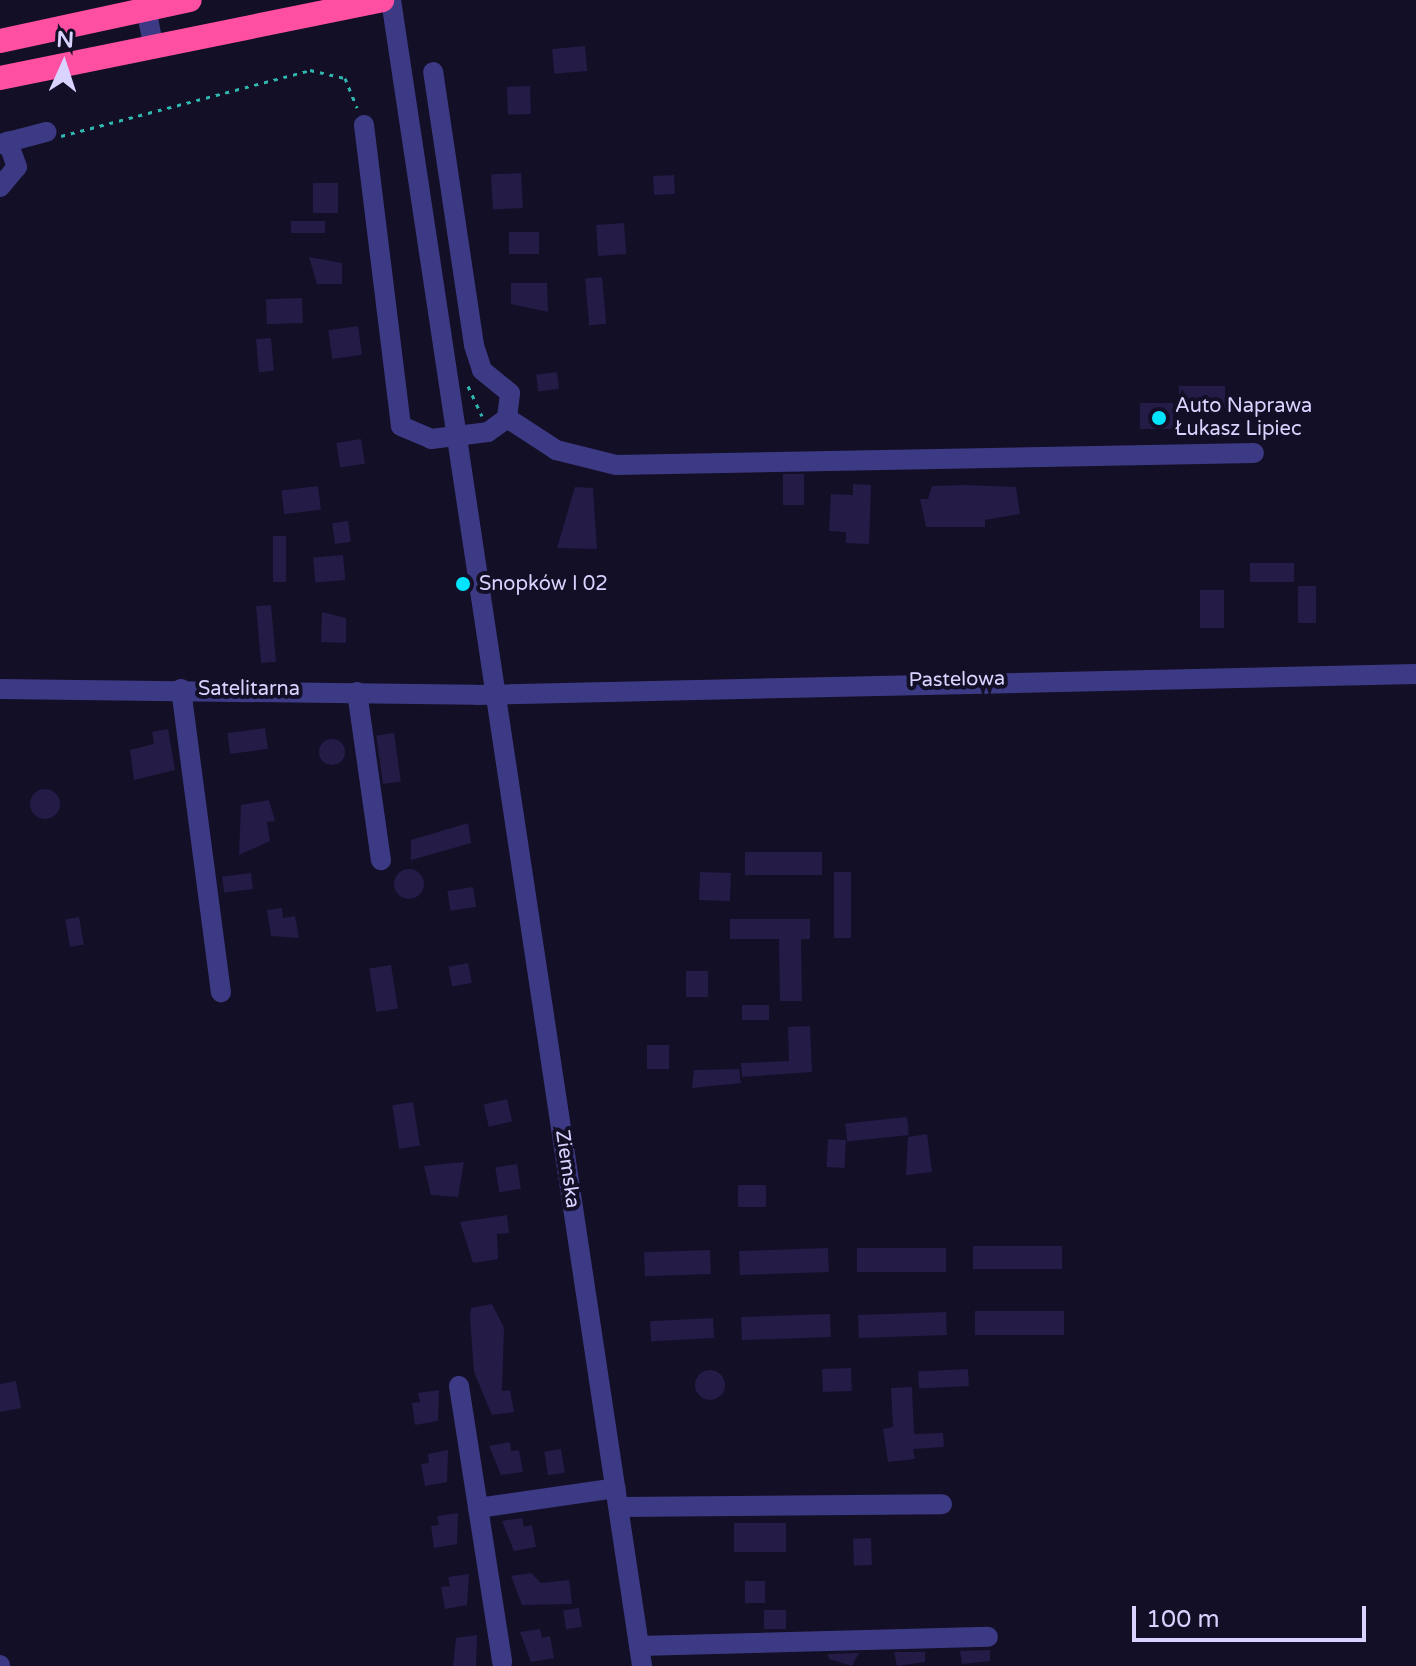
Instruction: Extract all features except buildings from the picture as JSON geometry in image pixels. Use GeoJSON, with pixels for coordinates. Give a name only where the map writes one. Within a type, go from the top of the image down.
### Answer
{"type":"FeatureCollection","features":[{"type":"Feature","properties":{"kind":"highway"},"geometry":{"type":"LineString","coordinates":[[0,41],[190,0]]}},
{"type":"Feature","properties":{"kind":"highway"},"geometry":{"type":"LineString","coordinates":[[0,78],[153,43],[382,0]]}},
{"type":"Feature","properties":{"kind":"street","name":"Ziemska"},"geometry":{"type":"LineString","coordinates":[[391,0],[498,691],[641,1656],[988,1637]]}},
{"type":"Feature","properties":{"kind":"street"},"geometry":{"type":"LineString","coordinates":[[146,8],[153,43]]}},
{"type":"Feature","properties":{"kind":"street"},"geometry":{"type":"LineString","coordinates":[[364,125],[401,426],[413,436],[459,436],[488,432],[507,418],[510,393],[482,370],[474,345],[433,72]]}},
{"type":"Feature","properties":{"kind":"street"},"geometry":{"type":"LineString","coordinates":[[0,187],[17,167],[4,143],[46,132]]}},
{"type":"Feature","properties":{"kind":"street"},"geometry":{"type":"LineString","coordinates":[[507,418],[584,462],[830,466],[1254,453]]}},
{"type":"Feature","properties":{"kind":"street","name":"Pastelowa"},"geometry":{"type":"LineString","coordinates":[[498,691],[1416,674]]}},
{"type":"Feature","properties":{"kind":"street","name":"Satelitarna"},"geometry":{"type":"LineString","coordinates":[[0,689],[498,691]]}},
{"type":"Feature","properties":{"kind":"street"},"geometry":{"type":"LineString","coordinates":[[181,689],[221,992]]}},
{"type":"Feature","properties":{"kind":"street"},"geometry":{"type":"LineString","coordinates":[[357,692],[381,860]]}},
{"type":"Feature","properties":{"kind":"street"},"geometry":{"type":"LineString","coordinates":[[459,1386],[502,1662]]}},
{"type":"Feature","properties":{"kind":"street"},"geometry":{"type":"LineString","coordinates":[[478,1508],[618,1498],[942,1504]]}},
{"type":"Feature","properties":{"kind":"path"},"geometry":{"type":"LineString","coordinates":[[46,132],[66,137],[310,70],[345,78],[364,125]]}},
{"type":"Feature","properties":{"kind":"place","name":"Auto Naprawa Łukasz Lipiec"},"geometry":{"type":"Point","coordinates":[1159,418]}},
{"type":"Feature","properties":{"kind":"place","name":"Snopków I 02"},"geometry":{"type":"Point","coordinates":[463,584]}}]}
